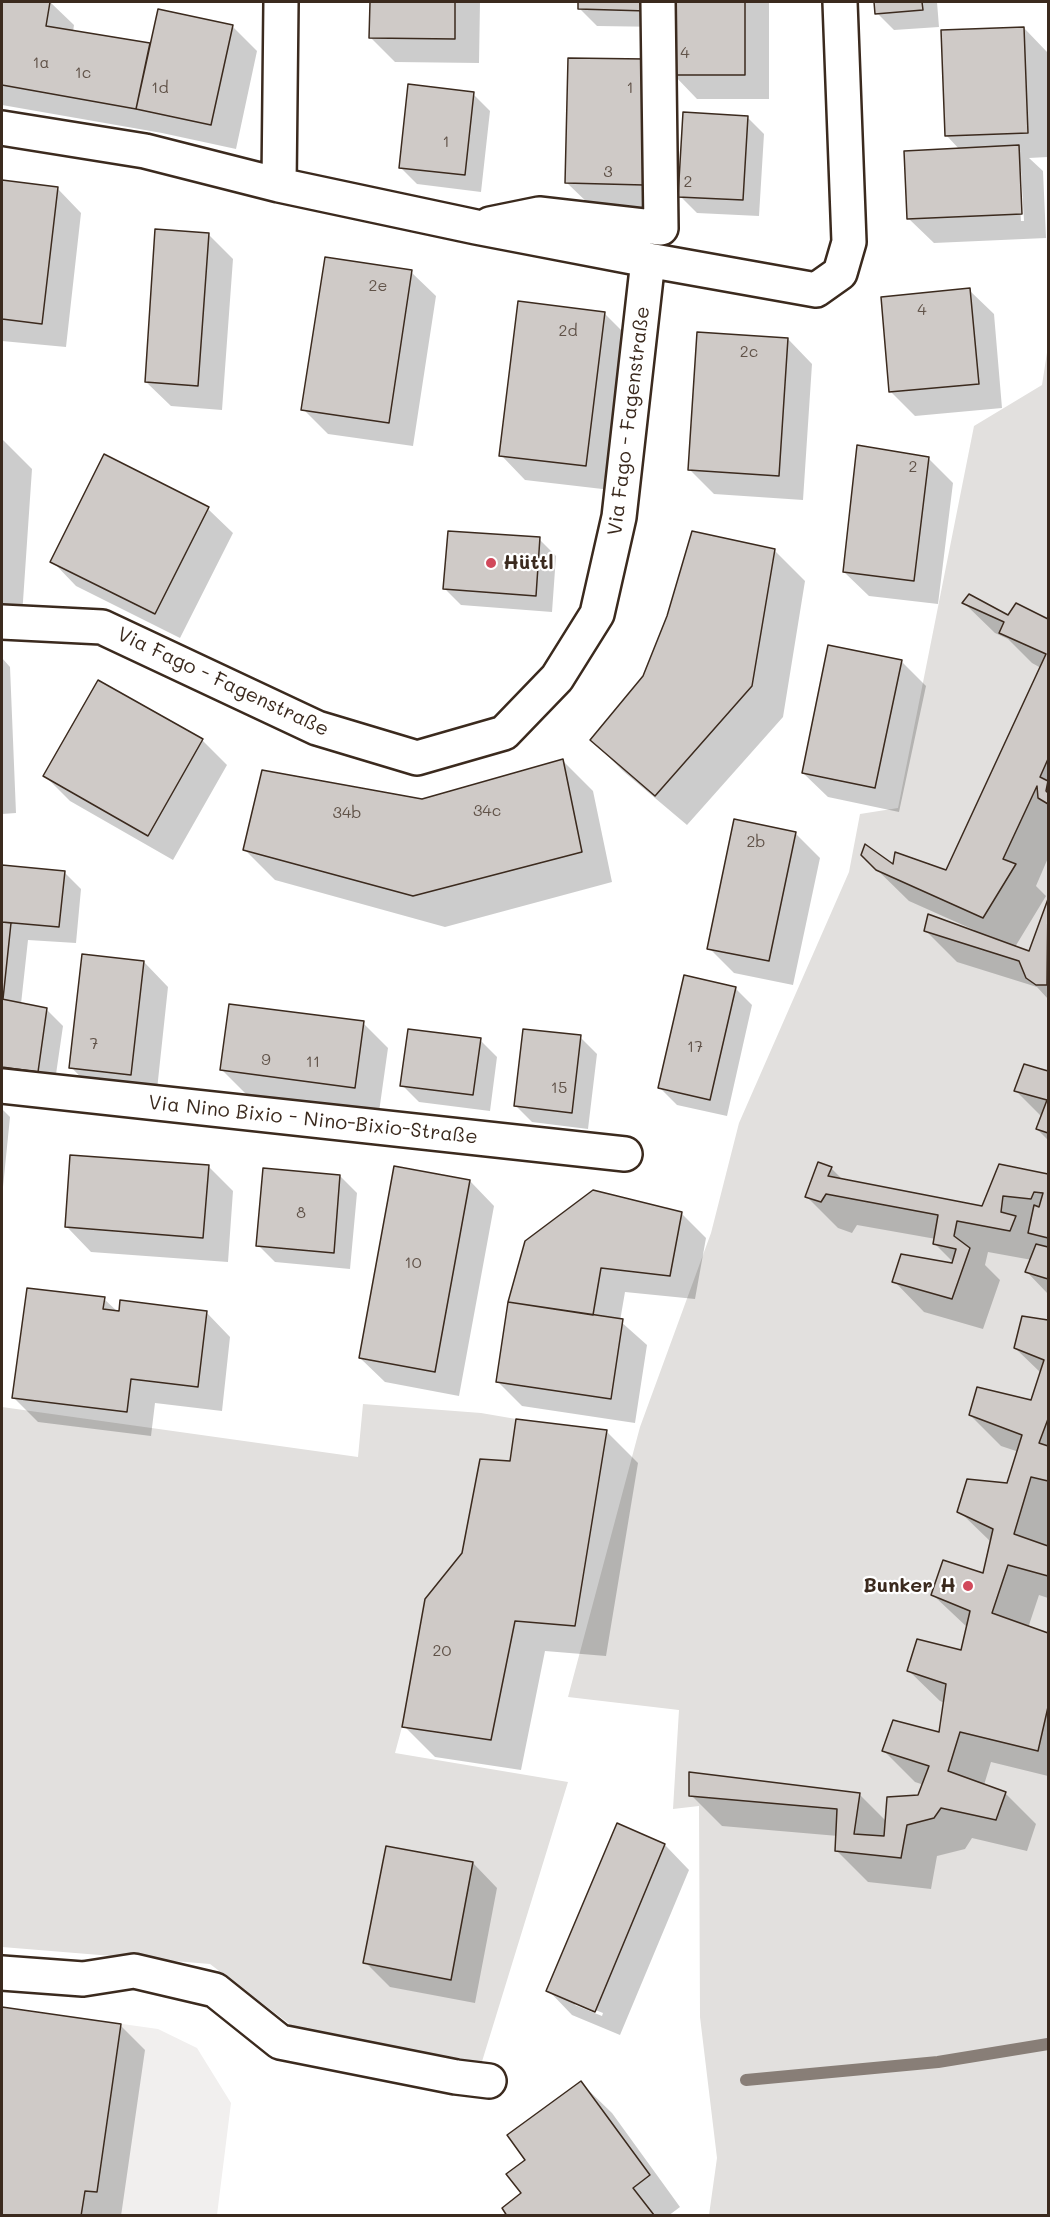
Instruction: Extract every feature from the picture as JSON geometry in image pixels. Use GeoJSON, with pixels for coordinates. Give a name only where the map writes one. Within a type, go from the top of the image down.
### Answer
{"type":"FeatureCollection","features":[{"type":"Feature","properties":{"kind":"street"},"geometry":{"type":"LineString","coordinates":[[279,185],[280,2]]}},
{"type":"Feature","properties":{"kind":"street"},"geometry":{"type":"LineString","coordinates":[[476,227],[539,214],[661,228],[658,2]]}},
{"type":"Feature","properties":{"kind":"street"},"geometry":{"type":"LineString","coordinates":[[2,128],[145,151],[279,185],[476,227],[816,290],[840,273],[849,242],[840,2]]}},
{"type":"Feature","properties":{"kind":"street","name":"Via Fago - Fagenstraße"},"geometry":{"type":"LineString","coordinates":[[2,622],[102,627],[317,728],[417,758],[504,733],[556,678],[597,615],[619,517],[648,260]]}},
{"type":"Feature","properties":{"kind":"street","name":"Via Nino Bixio - Nino-Bixio-Straße"},"geometry":{"type":"LineString","coordinates":[[2,1086],[626,1154]]}},
{"type":"Feature","properties":{"kind":"street"},"geometry":{"type":"LineString","coordinates":[[2,1973],[83,1979],[134,1971],[215,1990],[280,2042],[456,2077],[489,2081]]}},
{"type":"Feature","properties":{"kind":"shaded area"},"geometry":{"type":"Polygon","coordinates":[[[1048,346],[1048,2215],[709,2215],[717,2158],[700,2017],[699,1806],[673,1809],[679,1710],[568,1697],[640,1427],[711,1233],[739,1123],[849,872],[860,814],[898,808],[974,426],[1042,385],[1048,346]]]}},
{"type":"Feature","properties":{"kind":"shaded area"},"geometry":{"type":"Polygon","coordinates":[[[363,1404],[481,1413],[516,1419],[510,1461],[462,1553],[425,1599],[402,1727],[395,1753],[568,1782],[480,2068],[304,2035],[210,1964],[2,1947],[2,1407],[358,1457],[363,1404]]]}},
{"type":"Feature","properties":{"kind":"shaded area"},"geometry":{"type":"Polygon","coordinates":[[[2,2007],[158,2029],[197,2048],[231,2103],[217,2215],[2,2216],[2,2007]]]}},
{"type":"Feature","properties":{"kind":"building"},"geometry":{"type":"Polygon","coordinates":[[[2,2],[50,2],[46,26],[150,43],[136,109],[2,85],[2,2]]]}},
{"type":"Feature","properties":{"kind":"building"},"geometry":{"type":"Polygon","coordinates":[[[370,2],[455,2],[455,39],[369,38],[370,2]]]}},
{"type":"Feature","properties":{"kind":"building"},"geometry":{"type":"Polygon","coordinates":[[[578,2],[648,2],[647,11],[578,9],[578,2]]]}},
{"type":"Feature","properties":{"kind":"building"},"geometry":{"type":"Polygon","coordinates":[[[672,2],[745,2],[745,75],[671,75],[672,2]]]}},
{"type":"Feature","properties":{"kind":"building"},"geometry":{"type":"Polygon","coordinates":[[[874,2],[922,2],[923,10],[875,14],[874,2]]]}},
{"type":"Feature","properties":{"kind":"building"},"geometry":{"type":"Polygon","coordinates":[[[158,9],[233,25],[211,125],[136,109],[158,9]]]}},
{"type":"Feature","properties":{"kind":"building"},"geometry":{"type":"Polygon","coordinates":[[[1024,27],[1028,133],[945,136],[941,30],[1024,27]]]}},
{"type":"Feature","properties":{"kind":"building"},"geometry":{"type":"Polygon","coordinates":[[[568,58],[646,59],[644,185],[565,183],[568,58]]]}},
{"type":"Feature","properties":{"kind":"building"},"geometry":{"type":"Polygon","coordinates":[[[408,84],[474,92],[465,175],[399,168],[408,84]]]}},
{"type":"Feature","properties":{"kind":"building"},"geometry":{"type":"Polygon","coordinates":[[[683,112],[748,116],[743,200],[678,197],[683,112]]]}},
{"type":"Feature","properties":{"kind":"building"},"geometry":{"type":"Polygon","coordinates":[[[1019,145],[1022,214],[907,219],[904,151],[1019,145]]]}},
{"type":"Feature","properties":{"kind":"building"},"geometry":{"type":"Polygon","coordinates":[[[2,180],[58,187],[42,324],[2,319],[2,180]]]}},
{"type":"Feature","properties":{"kind":"building"},"geometry":{"type":"Polygon","coordinates":[[[155,229],[209,233],[198,386],[145,382],[155,229]]]}},
{"type":"Feature","properties":{"kind":"building"},"geometry":{"type":"Polygon","coordinates":[[[325,257],[412,270],[389,423],[301,410],[325,257]]]}},
{"type":"Feature","properties":{"kind":"building"},"geometry":{"type":"Polygon","coordinates":[[[970,288],[979,384],[889,392],[881,297],[970,288]]]}},
{"type":"Feature","properties":{"kind":"building"},"geometry":{"type":"Polygon","coordinates":[[[518,301],[605,312],[586,466],[499,456],[518,301]]]}},
{"type":"Feature","properties":{"kind":"building"},"geometry":{"type":"Polygon","coordinates":[[[697,332],[788,338],[779,476],[688,470],[697,332]]]}},
{"type":"Feature","properties":{"kind":"building"},"geometry":{"type":"Polygon","coordinates":[[[857,445],[929,457],[914,581],[843,572],[857,445]]]}},
{"type":"Feature","properties":{"kind":"building"},"geometry":{"type":"Polygon","coordinates":[[[104,454],[209,507],[155,614],[50,562],[104,454]]]}},
{"type":"Feature","properties":{"kind":"building","name":"Hüttl"},"geometry":{"type":"Polygon","coordinates":[[[448,531],[540,537],[536,596],[443,589],[448,531]]]}},
{"type":"Feature","properties":{"kind":"building"},"geometry":{"type":"Polygon","coordinates":[[[692,531],[775,549],[752,686],[655,796],[590,740],[643,676],[667,616],[692,531]]]}},
{"type":"Feature","properties":{"kind":"building"},"geometry":{"type":"Polygon","coordinates":[[[969,594],[1008,615],[1016,603],[1048,619],[1048,759],[1040,777],[1048,781],[1046,791],[1048,804],[1038,798],[1037,786],[1003,859],[1016,864],[983,918],[876,870],[861,855],[865,844],[893,864],[895,852],[946,870],[1046,654],[999,633],[1004,622],[962,603],[969,594]]]}},
{"type":"Feature","properties":{"kind":"building"},"geometry":{"type":"Polygon","coordinates":[[[828,645],[902,660],[875,788],[802,773],[828,645]]]}},
{"type":"Feature","properties":{"kind":"building"},"geometry":{"type":"Polygon","coordinates":[[[98,680],[203,739],[148,836],[43,776],[98,680]]]}},
{"type":"Feature","properties":{"kind":"building"},"geometry":{"type":"Polygon","coordinates":[[[563,759],[582,852],[413,896],[243,850],[262,770],[422,799],[563,759]]]}},
{"type":"Feature","properties":{"kind":"building"},"geometry":{"type":"Polygon","coordinates":[[[734,819],[796,832],[769,961],[707,949],[734,819]]]}},
{"type":"Feature","properties":{"kind":"building"},"geometry":{"type":"Polygon","coordinates":[[[2,865],[65,871],[59,927],[2,922],[2,865]]]}},
{"type":"Feature","properties":{"kind":"building"},"geometry":{"type":"Polygon","coordinates":[[[1048,899],[1047,985],[1036,985],[1026,978],[1019,961],[924,931],[928,914],[1029,951],[1048,899]]]}},
{"type":"Feature","properties":{"kind":"building"},"geometry":{"type":"Polygon","coordinates":[[[2,922],[11,923],[3,999],[2,999],[2,922]]]}},
{"type":"Feature","properties":{"kind":"building"},"geometry":{"type":"Polygon","coordinates":[[[82,954],[144,961],[131,1075],[69,1068],[82,954]]]}},
{"type":"Feature","properties":{"kind":"building"},"geometry":{"type":"Polygon","coordinates":[[[684,975],[736,987],[710,1100],[658,1088],[684,975]]]}},
{"type":"Feature","properties":{"kind":"building"},"geometry":{"type":"Polygon","coordinates":[[[2,999],[47,1008],[38,1072],[2,1067],[2,999]]]}},
{"type":"Feature","properties":{"kind":"building"},"geometry":{"type":"Polygon","coordinates":[[[229,1004],[364,1021],[355,1088],[220,1070],[229,1004]]]}},
{"type":"Feature","properties":{"kind":"building"},"geometry":{"type":"Polygon","coordinates":[[[408,1029],[481,1038],[473,1095],[400,1086],[408,1029]]]}},
{"type":"Feature","properties":{"kind":"building"},"geometry":{"type":"Polygon","coordinates":[[[523,1029],[581,1035],[572,1113],[514,1106],[523,1029]]]}},
{"type":"Feature","properties":{"kind":"building"},"geometry":{"type":"Polygon","coordinates":[[[1024,1064],[1048,1071],[1048,1133],[1036,1129],[1047,1100],[1014,1091],[1024,1064]]]}},
{"type":"Feature","properties":{"kind":"building"},"geometry":{"type":"Polygon","coordinates":[[[70,1155],[209,1165],[203,1238],[65,1227],[70,1155]]]}},
{"type":"Feature","properties":{"kind":"building"},"geometry":{"type":"Polygon","coordinates":[[[818,1162],[832,1167],[828,1176],[982,1206],[999,1164],[1048,1174],[1048,1238],[1028,1233],[1034,1205],[1039,1207],[1043,1193],[1034,1192],[1031,1199],[1003,1196],[1001,1212],[1016,1216],[1010,1231],[957,1221],[954,1236],[970,1248],[952,1299],[892,1282],[901,1254],[952,1263],[956,1249],[933,1244],[938,1215],[826,1194],[821,1202],[805,1197],[818,1162]]]}},
{"type":"Feature","properties":{"kind":"building"},"geometry":{"type":"Polygon","coordinates":[[[394,1166],[470,1180],[435,1372],[359,1358],[394,1166]]]}},
{"type":"Feature","properties":{"kind":"building"},"geometry":{"type":"Polygon","coordinates":[[[263,1168],[340,1175],[334,1253],[256,1246],[263,1168]]]}},
{"type":"Feature","properties":{"kind":"building"},"geometry":{"type":"Polygon","coordinates":[[[593,1190],[682,1212],[670,1276],[601,1268],[593,1315],[508,1302],[525,1241],[593,1190]]]}},
{"type":"Feature","properties":{"kind":"building"},"geometry":{"type":"Polygon","coordinates":[[[1036,1244],[1048,1247],[1048,1279],[1025,1272],[1036,1244]]]}},
{"type":"Feature","properties":{"kind":"building"},"geometry":{"type":"Polygon","coordinates":[[[27,1288],[105,1297],[103,1309],[119,1311],[120,1300],[207,1311],[198,1387],[131,1379],[127,1412],[12,1398],[27,1288]]]}},
{"type":"Feature","properties":{"kind":"building"},"geometry":{"type":"Polygon","coordinates":[[[508,1302],[623,1319],[611,1399],[496,1382],[508,1302]]]}},
{"type":"Feature","properties":{"kind":"building","name":"Bunker H"},"geometry":{"type":"Polygon","coordinates":[[[1022,1316],[1048,1320],[1048,1419],[1039,1443],[1048,1446],[1048,1481],[1031,1477],[1014,1534],[1048,1546],[1048,1576],[1008,1565],[992,1613],[1048,1633],[1048,1707],[1038,1751],[960,1732],[948,1771],[1006,1792],[996,1820],[941,1808],[934,1818],[907,1825],[901,1858],[835,1851],[837,1809],[689,1796],[689,1772],[860,1793],[854,1834],[884,1836],[887,1797],[918,1795],[929,1766],[882,1751],[893,1720],[939,1732],[946,1684],[907,1671],[917,1639],[961,1650],[970,1611],[931,1595],[943,1560],[983,1573],[993,1529],[957,1512],[967,1479],[1007,1483],[1022,1435],[969,1415],[977,1387],[1031,1400],[1044,1360],[1014,1348],[1022,1316]]]}},
{"type":"Feature","properties":{"kind":"building"},"geometry":{"type":"Polygon","coordinates":[[[516,1419],[607,1430],[575,1626],[515,1621],[491,1740],[402,1727],[425,1599],[462,1553],[480,1459],[510,1461],[516,1419]]]}},
{"type":"Feature","properties":{"kind":"building"},"geometry":{"type":"Polygon","coordinates":[[[617,1823],[665,1844],[595,2012],[546,1991],[617,1823]]]}},
{"type":"Feature","properties":{"kind":"building"},"geometry":{"type":"Polygon","coordinates":[[[386,1846],[473,1862],[451,1980],[363,1963],[386,1846]]]}},
{"type":"Feature","properties":{"kind":"building"},"geometry":{"type":"Polygon","coordinates":[[[2,2007],[121,2024],[97,2192],[85,2191],[81,2216],[2,2216],[2,2007]]]}},
{"type":"Feature","properties":{"kind":"building"},"geometry":{"type":"Polygon","coordinates":[[[581,2081],[650,2175],[633,2188],[654,2215],[507,2216],[502,2208],[521,2193],[506,2174],[525,2160],[507,2135],[581,2081]]]}},
{"type":"Feature","properties":{"kind":"waterway"},"geometry":{"type":"LineString","coordinates":[[746,2080],[938,2062],[1048,2044]]}},
{"type":"Feature","properties":{"kind":"place","name":"Hüttl"},"geometry":{"type":"Point","coordinates":[491,563]}},
{"type":"Feature","properties":{"kind":"place","name":"Bunker H"},"geometry":{"type":"Point","coordinates":[968,1586]}}]}
